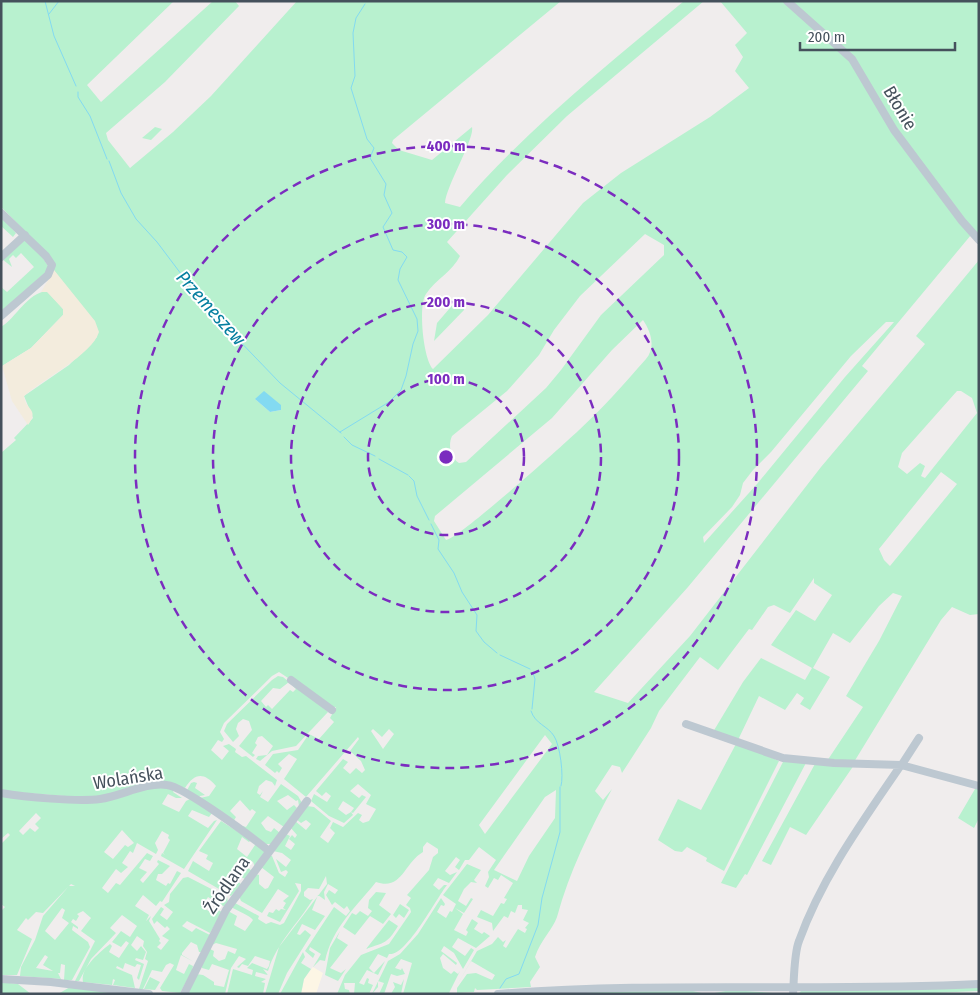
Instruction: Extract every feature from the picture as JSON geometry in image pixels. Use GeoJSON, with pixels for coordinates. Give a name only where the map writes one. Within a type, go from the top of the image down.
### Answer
{"type":"FeatureCollection","features":[{"type":"Feature","properties":{"kind":"street","name":"Błonie"},"geometry":{"type":"LineString","coordinates":[[787,1],[852,60],[894,130],[962,221],[979,240]]}},
{"type":"Feature","properties":{"kind":"street"},"geometry":{"type":"LineString","coordinates":[[1,213],[46,256],[52,269],[1,316]]}},
{"type":"Feature","properties":{"kind":"street"},"geometry":{"type":"LineString","coordinates":[[1,256],[25,235]]}},
{"type":"Feature","properties":{"kind":"street"},"geometry":{"type":"LineString","coordinates":[[290,680],[332,710]]}},
{"type":"Feature","properties":{"kind":"street"},"geometry":{"type":"LineString","coordinates":[[686,724],[783,758],[834,763],[901,766],[979,786]]}},
{"type":"Feature","properties":{"kind":"street"},"geometry":{"type":"LineString","coordinates":[[794,990],[799,940],[821,890],[856,830],[919,738]]}},
{"type":"Feature","properties":{"kind":"street","name":"Wolańska"},"geometry":{"type":"LineString","coordinates":[[1,793],[92,800],[134,790],[168,785],[180,790],[222,817],[269,851]]}},
{"type":"Feature","properties":{"kind":"street","name":"Źródlana"},"geometry":{"type":"LineString","coordinates":[[184,994],[226,910],[307,801]]}},
{"type":"Feature","properties":{"kind":"street"},"geometry":{"type":"LineString","coordinates":[[1,979],[51,982],[149,994]]}},
{"type":"Feature","properties":{"kind":"street"},"geometry":{"type":"LineString","coordinates":[[498,994],[601,988],[794,990],[979,984]]}},
{"type":"Feature","properties":{"kind":"shaded area"},"geometry":{"type":"Polygon","coordinates":[[[313,967],[323,973],[316,994],[301,994],[304,979],[313,967]]]}},
{"type":"Feature","properties":{"kind":"green space"},"geometry":{"type":"Polygon","coordinates":[[[1,1],[174,1],[87,85],[101,102],[213,1],[235,1],[239,6],[165,82],[106,133],[108,140],[130,168],[173,132],[211,96],[297,1],[561,1],[393,140],[392,143],[399,150],[432,160],[472,127],[472,133],[445,203],[460,207],[539,125],[625,50],[684,1],[704,1],[567,116],[507,175],[447,242],[460,256],[426,294],[422,309],[424,344],[429,363],[433,369],[488,315],[583,203],[621,173],[710,117],[749,88],[735,71],[743,57],[735,45],[747,33],[720,1],[786,1],[850,60],[971,235],[862,366],[868,371],[688,587],[594,692],[628,703],[690,636],[821,467],[925,344],[916,336],[979,260],[979,614],[970,615],[952,607],[941,620],[854,762],[827,761],[863,707],[846,696],[879,641],[902,596],[893,593],[879,606],[850,643],[833,633],[813,668],[830,677],[810,710],[800,704],[804,698],[797,693],[785,710],[759,696],[738,740],[713,732],[743,682],[761,658],[805,680],[812,668],[771,645],[796,610],[815,621],[832,595],[814,583],[814,578],[790,613],[774,605],[768,607],[752,630],[749,629],[718,670],[700,657],[659,711],[651,728],[622,773],[620,767],[612,765],[595,791],[603,800],[612,789],[581,852],[555,922],[537,951],[535,957],[540,967],[530,982],[531,987],[477,990],[475,988],[474,992],[457,993],[457,988],[467,974],[476,973],[492,980],[495,975],[471,961],[477,951],[492,944],[498,937],[503,942],[506,940],[503,946],[506,948],[518,929],[525,933],[527,929],[525,928],[529,923],[523,920],[528,910],[522,909],[522,905],[518,905],[515,913],[511,911],[508,918],[504,916],[493,931],[492,923],[477,917],[481,910],[493,916],[501,903],[504,904],[507,899],[504,898],[513,883],[501,875],[498,880],[494,878],[488,888],[485,886],[489,877],[488,872],[496,860],[479,847],[469,860],[465,860],[459,870],[455,867],[460,860],[456,857],[445,871],[450,875],[457,872],[449,883],[438,878],[433,885],[439,890],[444,885],[447,885],[420,926],[404,946],[396,952],[389,954],[387,958],[378,954],[369,968],[374,973],[385,961],[378,975],[367,970],[359,983],[364,985],[367,978],[369,979],[368,983],[373,985],[369,994],[354,994],[355,983],[344,983],[345,989],[349,990],[350,994],[337,994],[345,975],[361,955],[389,944],[411,912],[410,908],[406,905],[411,898],[407,895],[429,870],[433,857],[438,853],[438,849],[427,842],[423,847],[423,852],[392,883],[376,882],[339,928],[328,949],[325,961],[320,960],[313,967],[321,954],[310,947],[309,950],[315,954],[313,958],[305,951],[334,907],[346,916],[350,911],[347,906],[344,909],[335,902],[332,905],[326,895],[329,890],[335,894],[338,890],[328,884],[324,892],[325,900],[318,895],[327,884],[326,876],[319,889],[308,888],[304,892],[304,896],[310,900],[313,899],[280,946],[317,897],[312,910],[325,916],[315,930],[302,924],[297,934],[300,935],[305,930],[311,935],[287,973],[278,994],[265,994],[279,948],[268,971],[263,969],[268,975],[256,972],[255,976],[266,979],[261,982],[265,983],[263,994],[227,994],[233,969],[252,975],[253,970],[247,968],[252,963],[267,969],[269,966],[270,961],[255,956],[248,966],[242,964],[239,968],[237,967],[246,959],[239,956],[231,968],[225,994],[187,994],[196,974],[203,975],[214,982],[214,985],[224,987],[229,970],[212,964],[209,970],[202,968],[201,964],[210,949],[214,951],[213,956],[219,961],[225,959],[228,951],[235,954],[237,949],[216,943],[212,945],[228,911],[237,916],[234,925],[245,931],[253,920],[231,907],[235,903],[259,916],[258,919],[266,924],[271,922],[280,925],[284,923],[301,891],[301,884],[295,883],[299,891],[280,922],[267,916],[269,912],[273,913],[276,909],[279,911],[281,909],[286,910],[283,908],[286,903],[283,901],[289,896],[278,889],[262,913],[241,901],[239,896],[256,874],[259,875],[259,884],[265,889],[268,888],[274,877],[261,867],[269,855],[272,856],[279,873],[285,877],[288,872],[286,870],[281,872],[276,859],[286,867],[291,860],[282,853],[273,851],[286,834],[290,836],[285,846],[291,850],[295,844],[289,839],[292,835],[295,838],[297,835],[290,827],[295,821],[306,830],[311,824],[306,820],[301,823],[296,819],[307,806],[314,807],[331,821],[320,837],[328,843],[335,833],[330,828],[333,822],[343,827],[358,813],[362,815],[359,820],[363,823],[369,821],[376,809],[366,804],[371,795],[358,784],[350,791],[359,798],[362,795],[366,797],[353,813],[351,812],[353,815],[344,823],[329,816],[311,801],[314,794],[327,802],[331,796],[326,792],[322,796],[316,791],[343,759],[348,762],[343,768],[350,774],[356,768],[362,773],[365,770],[361,761],[350,751],[359,739],[358,737],[306,797],[284,779],[297,759],[289,754],[278,764],[282,768],[279,773],[277,771],[275,773],[265,765],[273,754],[298,750],[309,734],[319,739],[334,722],[330,718],[336,707],[332,707],[279,672],[272,676],[224,723],[220,732],[224,739],[222,742],[218,740],[211,750],[222,760],[229,751],[223,746],[229,744],[236,749],[235,752],[242,757],[246,756],[277,780],[275,786],[272,782],[266,780],[259,786],[257,793],[260,795],[263,791],[260,797],[268,802],[281,784],[298,796],[302,803],[299,806],[298,800],[296,801],[288,795],[277,801],[287,810],[294,805],[297,808],[284,827],[268,816],[261,823],[266,830],[271,832],[274,828],[280,833],[272,844],[266,844],[242,828],[243,826],[246,827],[256,812],[252,809],[250,811],[240,800],[230,811],[236,817],[233,822],[200,798],[209,796],[216,786],[203,776],[195,777],[185,788],[170,784],[90,798],[1,791],[1,453],[16,440],[14,438],[33,418],[24,396],[69,365],[97,337],[97,327],[20,226],[1,207],[1,1]],[[645,234],[580,296],[554,330],[539,355],[507,391],[452,436],[450,443],[451,451],[459,463],[466,462],[546,388],[601,315],[664,255],[664,245],[645,234]],[[643,320],[612,350],[552,418],[435,516],[434,521],[446,540],[469,525],[578,431],[629,378],[646,359],[651,350],[650,334],[643,320]],[[886,322],[851,356],[743,483],[740,495],[732,507],[703,537],[704,543],[757,484],[845,377],[894,322],[886,322]],[[957,391],[902,453],[898,467],[907,474],[920,463],[925,466],[921,476],[925,478],[977,413],[972,398],[961,391],[957,391]],[[255,399],[270,412],[281,410],[255,399]],[[941,472],[879,549],[884,560],[890,566],[957,484],[941,472]],[[373,729],[371,731],[383,749],[394,734],[389,729],[382,737],[373,729]],[[545,735],[479,825],[485,834],[552,744],[545,735]],[[556,790],[545,797],[494,870],[517,881],[529,856],[555,818],[556,790]],[[343,801],[338,809],[346,815],[354,808],[343,801]]]}},
{"type":"Feature","properties":{"kind":"green space"},"geometry":{"type":"Polygon","coordinates":[[[790,1],[979,1],[979,239],[895,129],[863,74],[790,1]]]}},
{"type":"Feature","properties":{"kind":"green space"},"geometry":{"type":"Polygon","coordinates":[[[155,127],[162,129],[151,140],[142,138],[155,127]]]}},
{"type":"Feature","properties":{"kind":"green space"},"geometry":{"type":"Polygon","coordinates":[[[1,216],[16,233],[13,237],[1,226],[1,216]]]}},
{"type":"Feature","properties":{"kind":"green space"},"geometry":{"type":"Polygon","coordinates":[[[25,240],[37,249],[48,266],[47,271],[1,312],[1,287],[7,292],[34,267],[21,253],[16,258],[13,255],[9,259],[12,267],[2,259],[25,240]]]}},
{"type":"Feature","properties":{"kind":"green space"},"geometry":{"type":"Polygon","coordinates":[[[47,291],[63,309],[63,315],[31,348],[2,366],[1,327],[34,296],[47,291]]]}},
{"type":"Feature","properties":{"kind":"green space"},"geometry":{"type":"Polygon","coordinates":[[[456,301],[464,305],[464,310],[434,341],[437,323],[456,301]]]}},
{"type":"Feature","properties":{"kind":"green space"},"geometry":{"type":"Polygon","coordinates":[[[278,676],[283,677],[289,682],[280,689],[273,688],[261,701],[266,707],[268,705],[272,709],[290,690],[293,692],[296,689],[293,686],[300,688],[328,712],[296,746],[272,751],[260,761],[256,759],[258,756],[267,755],[273,746],[262,736],[258,737],[255,743],[257,745],[252,753],[255,755],[253,757],[239,746],[252,730],[249,721],[243,719],[238,723],[236,729],[239,736],[233,742],[224,731],[227,724],[278,676]]]}},
{"type":"Feature","properties":{"kind":"green space"},"geometry":{"type":"Polygon","coordinates":[[[737,742],[779,761],[724,871],[706,861],[707,858],[687,847],[682,852],[675,851],[658,840],[678,799],[701,810],[737,742]]]}},
{"type":"Feature","properties":{"kind":"green space"},"geometry":{"type":"Polygon","coordinates":[[[784,760],[807,761],[747,875],[745,874],[736,888],[721,883],[784,760]]]}},
{"type":"Feature","properties":{"kind":"green space"},"geometry":{"type":"Polygon","coordinates":[[[816,762],[854,765],[806,835],[790,827],[771,865],[762,861],[816,762]]]}},
{"type":"Feature","properties":{"kind":"green space"},"geometry":{"type":"Polygon","coordinates":[[[191,783],[197,783],[195,788],[205,795],[200,796],[197,800],[186,792],[191,783]]]}},
{"type":"Feature","properties":{"kind":"green space"},"geometry":{"type":"Polygon","coordinates":[[[158,787],[175,789],[173,792],[182,798],[176,798],[168,794],[162,804],[179,812],[186,801],[190,799],[212,813],[209,817],[192,810],[188,816],[208,828],[217,820],[184,869],[161,856],[162,853],[165,855],[163,853],[170,840],[168,838],[169,835],[162,831],[155,843],[158,850],[156,854],[137,843],[133,853],[130,851],[122,863],[128,867],[121,873],[116,869],[102,888],[108,893],[116,883],[120,885],[147,853],[153,856],[150,861],[145,859],[139,868],[147,872],[140,880],[143,883],[159,864],[158,860],[170,866],[162,874],[158,874],[156,880],[166,886],[168,883],[170,884],[177,871],[181,873],[162,902],[160,901],[156,906],[143,895],[135,906],[149,915],[146,921],[151,916],[149,921],[160,939],[161,943],[157,947],[161,950],[169,940],[162,936],[170,929],[167,926],[165,928],[157,921],[154,924],[152,919],[161,907],[164,909],[160,915],[167,920],[173,912],[164,905],[169,902],[170,894],[183,878],[188,877],[227,897],[228,902],[225,907],[208,897],[203,905],[204,908],[213,914],[216,909],[222,912],[210,933],[187,921],[182,926],[192,932],[196,928],[210,935],[202,952],[199,952],[197,945],[191,942],[182,953],[182,955],[194,962],[181,955],[176,970],[184,974],[189,964],[193,966],[180,993],[162,991],[160,988],[174,965],[170,963],[166,965],[162,972],[152,970],[143,989],[139,989],[148,961],[145,959],[147,952],[143,946],[144,941],[137,936],[131,945],[137,951],[141,946],[146,952],[143,960],[136,958],[135,960],[144,964],[139,980],[137,978],[141,965],[137,964],[135,967],[125,963],[123,969],[117,966],[116,968],[132,975],[135,988],[113,985],[115,980],[113,979],[112,985],[83,982],[85,971],[101,951],[110,944],[112,946],[109,952],[119,958],[129,943],[126,941],[121,947],[112,942],[121,931],[130,937],[137,926],[122,915],[110,928],[116,933],[91,959],[79,981],[75,981],[95,941],[81,931],[91,918],[83,911],[77,914],[79,916],[76,921],[73,919],[71,922],[78,927],[78,929],[73,926],[72,930],[88,942],[90,947],[72,980],[64,980],[65,965],[61,964],[60,973],[58,973],[61,979],[20,976],[21,967],[35,940],[43,916],[68,887],[43,913],[36,912],[28,920],[26,918],[17,930],[32,939],[17,975],[1,975],[1,911],[5,907],[1,904],[1,844],[10,835],[8,833],[1,839],[1,794],[82,801],[158,787]],[[36,813],[19,831],[23,835],[30,828],[35,832],[39,828],[35,824],[41,818],[36,813]],[[122,830],[104,852],[113,859],[125,845],[128,847],[134,843],[122,830]],[[62,908],[45,931],[55,940],[69,923],[62,918],[65,910],[62,908]],[[45,955],[36,968],[53,971],[43,965],[48,957],[45,955]]]}},
{"type":"Feature","properties":{"kind":"green space"},"geometry":{"type":"Polygon","coordinates":[[[979,788],[979,818],[974,828],[958,818],[975,789],[979,788]]]}},
{"type":"Feature","properties":{"kind":"green space"},"geometry":{"type":"Polygon","coordinates":[[[221,821],[251,840],[249,842],[242,837],[237,849],[247,857],[255,845],[258,845],[265,852],[255,867],[253,862],[244,857],[239,863],[236,862],[235,865],[244,871],[247,867],[252,871],[245,879],[230,871],[222,884],[231,887],[236,880],[242,885],[231,896],[188,871],[193,861],[209,871],[213,863],[206,859],[208,855],[199,851],[221,821]]]}},
{"type":"Feature","properties":{"kind":"green space"},"geometry":{"type":"Polygon","coordinates":[[[467,864],[481,870],[474,880],[477,883],[471,882],[464,889],[458,901],[466,906],[471,898],[473,899],[464,913],[455,908],[463,914],[454,930],[466,936],[468,932],[466,930],[472,919],[478,923],[474,929],[490,936],[476,948],[458,938],[452,947],[465,956],[471,948],[474,950],[463,969],[454,953],[444,946],[441,951],[457,963],[456,965],[443,954],[440,958],[443,968],[451,974],[454,971],[458,974],[460,971],[449,993],[403,994],[412,963],[401,959],[395,968],[401,970],[402,968],[405,974],[397,976],[391,974],[384,994],[379,994],[384,983],[378,981],[388,961],[400,954],[418,934],[441,898],[445,904],[444,906],[441,905],[437,912],[446,918],[450,911],[452,912],[456,904],[443,895],[467,864]]]}},
{"type":"Feature","properties":{"kind":"green space"},"geometry":{"type":"Polygon","coordinates":[[[376,892],[386,893],[379,905],[391,914],[383,924],[370,916],[355,935],[343,927],[352,913],[356,915],[360,911],[368,916],[372,911],[368,908],[369,900],[376,892]]]}},
{"type":"Feature","properties":{"kind":"green space"},"geometry":{"type":"Polygon","coordinates":[[[400,904],[409,910],[404,918],[399,914],[396,918],[393,915],[400,904]]]}},
{"type":"Feature","properties":{"kind":"green space"},"geometry":{"type":"Polygon","coordinates":[[[389,920],[398,926],[391,936],[382,943],[366,949],[389,920]]]}},
{"type":"Feature","properties":{"kind":"green space"},"geometry":{"type":"Polygon","coordinates":[[[340,931],[337,938],[348,945],[330,968],[341,973],[346,969],[338,981],[325,975],[330,948],[340,931]]]}},
{"type":"Feature","properties":{"kind":"green space"},"geometry":{"type":"Polygon","coordinates":[[[303,952],[305,957],[301,963],[311,969],[304,979],[301,994],[280,994],[303,952]]]}},
{"type":"Feature","properties":{"kind":"green space"},"geometry":{"type":"Polygon","coordinates":[[[150,977],[160,982],[155,990],[144,989],[150,977]]]}},
{"type":"Feature","properties":{"kind":"green space"},"geometry":{"type":"Polygon","coordinates":[[[404,979],[401,994],[391,994],[395,987],[393,982],[401,985],[404,979]]]}},
{"type":"Feature","properties":{"kind":"green space"},"geometry":{"type":"Polygon","coordinates":[[[1,982],[18,984],[31,994],[1,994],[1,982]]]}},
{"type":"Feature","properties":{"kind":"green space"},"geometry":{"type":"Polygon","coordinates":[[[70,987],[118,994],[58,994],[70,987]]]}},
{"type":"Feature","properties":{"kind":"green space"},"geometry":{"type":"Polygon","coordinates":[[[979,987],[979,991],[910,994],[798,994],[801,991],[979,987]]]}},
{"type":"Feature","properties":{"kind":"green space"},"geometry":{"type":"Polygon","coordinates":[[[684,989],[706,994],[533,994],[684,989]]]}},
{"type":"Feature","properties":{"kind":"green space"},"geometry":{"type":"Polygon","coordinates":[[[731,990],[787,994],[709,994],[731,990]]]}},
{"type":"Feature","properties":{"kind":"sand"},"geometry":{"type":"Polygon","coordinates":[[[54,270],[95,321],[99,332],[95,341],[77,358],[24,396],[33,416],[28,425],[12,401],[2,366],[31,348],[63,315],[63,309],[47,292],[41,292],[54,270]]]}},
{"type":"Feature","properties":{"kind":"water"},"geometry":{"type":"Polygon","coordinates":[[[264,391],[281,405],[281,410],[270,412],[255,399],[264,391]]]}},
{"type":"Feature","properties":{"kind":"waterway","name":"Przemeszew"},"geometry":{"type":"LineString","coordinates":[[45,1],[54,36],[76,86]]}},
{"type":"Feature","properties":{"kind":"waterway"},"geometry":{"type":"LineString","coordinates":[[49,14],[59,1],[69,1]]}},
{"type":"Feature","properties":{"kind":"waterway"},"geometry":{"type":"LineString","coordinates":[[340,432],[389,402],[401,390],[418,331],[417,319],[398,280],[400,269],[407,257],[402,252],[393,250],[383,227],[392,213],[384,195],[386,184],[370,158],[374,148],[367,139],[351,88],[355,76],[353,33],[356,18],[365,4]]}},
{"type":"Feature","properties":{"kind":"waterway","name":"Przemeszew"},"geometry":{"type":"LineString","coordinates":[[78,92],[78,97],[90,116],[107,159]]}},
{"type":"Feature","properties":{"kind":"waterway","name":"Przemeszew"},"geometry":{"type":"LineString","coordinates":[[109,161],[121,193],[136,219],[157,242],[203,303],[280,383],[341,433]]}},
{"type":"Feature","properties":{"kind":"waterway","name":"Przemeszew"},"geometry":{"type":"LineString","coordinates":[[344,437],[352,445],[375,456]]}},
{"type":"Feature","properties":{"kind":"waterway","name":"Przemeszew"},"geometry":{"type":"LineString","coordinates":[[379,459],[408,475]]}},
{"type":"Feature","properties":{"kind":"waterway","name":"Przemeszew"},"geometry":{"type":"LineString","coordinates":[[409,476],[414,481],[417,496],[429,520]]}},
{"type":"Feature","properties":{"kind":"waterway","name":"Przemeszew"},"geometry":{"type":"LineString","coordinates":[[431,524],[439,540],[438,549],[454,573],[462,592],[477,615],[476,631],[484,642],[497,653]]}},
{"type":"Feature","properties":{"kind":"waterway","name":"Przemeszew"},"geometry":{"type":"LineString","coordinates":[[500,655],[530,669]]}},
{"type":"Feature","properties":{"kind":"waterway"},"geometry":{"type":"LineString","coordinates":[[532,709],[535,679],[533,673]]}},
{"type":"Feature","properties":{"kind":"waterway"},"geometry":{"type":"LineString","coordinates":[[531,711],[535,719],[556,740],[562,768],[561,786]]}},
{"type":"Feature","properties":{"kind":"waterway"},"geometry":{"type":"LineString","coordinates":[[500,988],[506,979],[519,974],[538,925],[542,898],[560,832],[560,787]]}}]}
